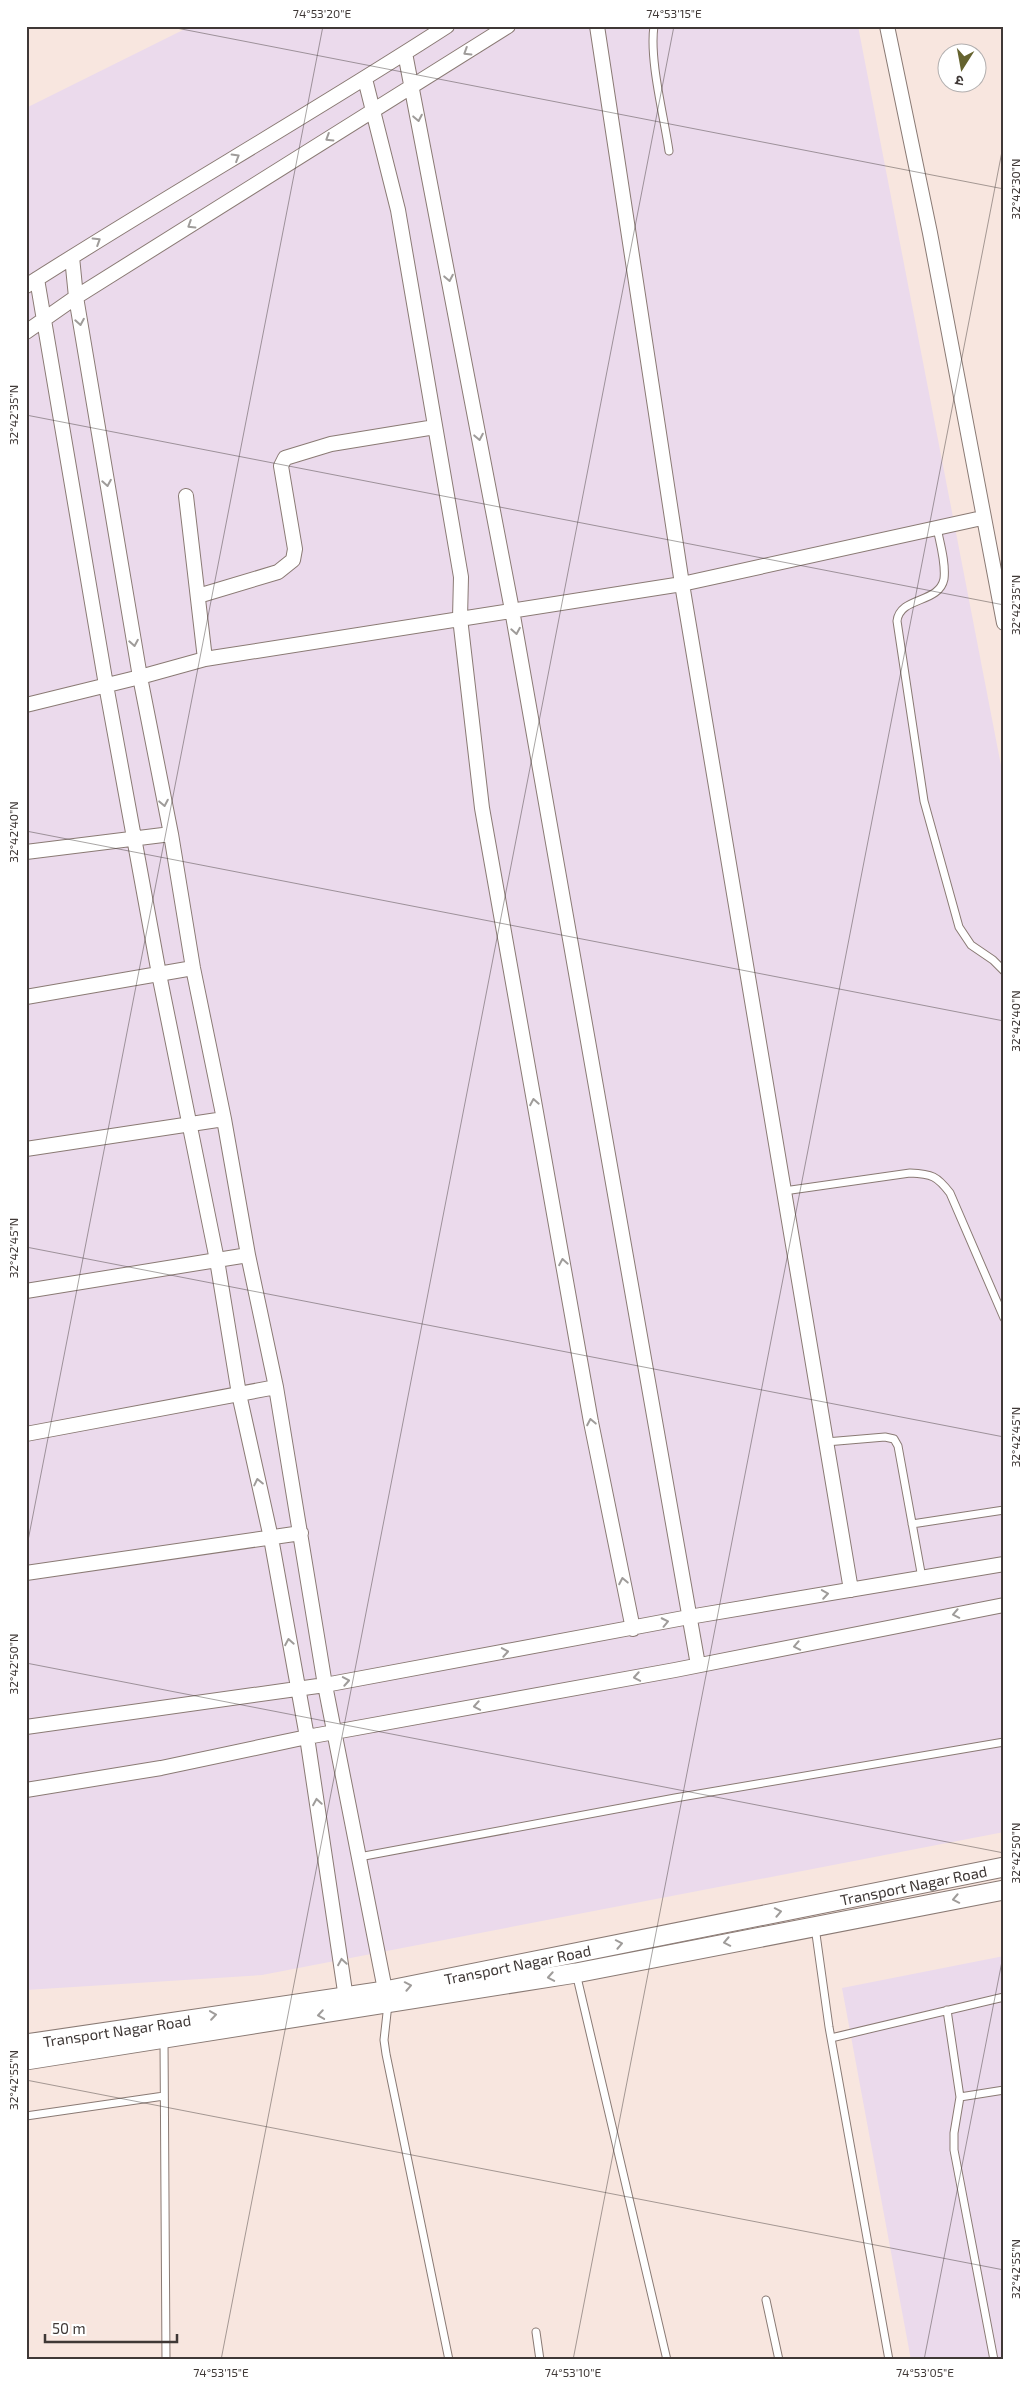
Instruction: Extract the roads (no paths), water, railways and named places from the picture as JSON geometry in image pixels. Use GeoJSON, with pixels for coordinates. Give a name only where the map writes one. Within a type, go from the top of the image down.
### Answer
{"type":"FeatureCollection","features":[{"type":"Feature","properties":{"kind":"main road","name":"Transport Nagar Road"},"geometry":{"type":"LineString","coordinates":[[386,1997],[1004,1867]]}},
{"type":"Feature","properties":{"kind":"main road","name":"Transport Nagar Road"},"geometry":{"type":"LineString","coordinates":[[26,2044],[576,1973],[1004,1890]]}},
{"type":"Feature","properties":{"kind":"main road","name":"Transport Nagar Road"},"geometry":{"type":"LineString","coordinates":[[26,2060],[165,2039],[347,2003]]}},
{"type":"Feature","properties":{"kind":"street"},"geometry":{"type":"LineString","coordinates":[[347,2003],[307,1737],[271,1538],[239,1394],[217,1260],[159,974],[106,685],[43,321],[31,283],[365,79],[446,26]]}},
{"type":"Feature","properties":{"kind":"street"},"geometry":{"type":"LineString","coordinates":[[26,332],[76,297],[508,26]]}},
{"type":"Feature","properties":{"kind":"street"},"geometry":{"type":"LineString","coordinates":[[597,26],[682,584],[851,1590]]}},
{"type":"Feature","properties":{"kind":"street"},"geometry":{"type":"LineString","coordinates":[[887,26],[930,232],[982,518],[1004,623]]}},
{"type":"Feature","properties":{"kind":"street"},"geometry":{"type":"LineString","coordinates":[[405,53],[512,610],[698,1666]]}},
{"type":"Feature","properties":{"kind":"street"},"geometry":{"type":"LineString","coordinates":[[365,79],[398,210],[461,577],[460,618],[482,808],[591,1422],[633,1629]]}},
{"type":"Feature","properties":{"kind":"street"},"geometry":{"type":"LineString","coordinates":[[72,257],[76,297],[140,678],[171,834],[193,968],[224,1119],[248,1255],[276,1387],[325,1685],[386,1997]]}},
{"type":"Feature","properties":{"kind":"street"},"geometry":{"type":"LineString","coordinates":[[198,596],[278,572],[293,560],[295,549],[281,466],[285,458],[331,444],[435,427]]}},
{"type":"Feature","properties":{"kind":"street"},"geometry":{"type":"LineString","coordinates":[[186,496],[205,659]]}},
{"type":"Feature","properties":{"kind":"street"},"geometry":{"type":"LineString","coordinates":[[26,705],[140,678],[205,659],[682,584],[982,518]]}},
{"type":"Feature","properties":{"kind":"street"},"geometry":{"type":"LineString","coordinates":[[26,852],[135,840],[171,834]]}},
{"type":"Feature","properties":{"kind":"street"},"geometry":{"type":"LineString","coordinates":[[26,997],[193,968]]}},
{"type":"Feature","properties":{"kind":"street"},"geometry":{"type":"LineString","coordinates":[[26,1149],[224,1119]]}},
{"type":"Feature","properties":{"kind":"street"},"geometry":{"type":"LineString","coordinates":[[26,1291],[248,1255]]}},
{"type":"Feature","properties":{"kind":"street"},"geometry":{"type":"LineString","coordinates":[[26,1434],[276,1387]]}},
{"type":"Feature","properties":{"kind":"street"},"geometry":{"type":"LineString","coordinates":[[26,1573],[301,1533]]}},
{"type":"Feature","properties":{"kind":"street"},"geometry":{"type":"LineString","coordinates":[[26,1727],[298,1690],[633,1629],[689,1617],[1004,1564]]}},
{"type":"Feature","properties":{"kind":"street"},"geometry":{"type":"LineString","coordinates":[[26,1790],[161,1768],[307,1737],[698,1666],[1004,1605]]}},
{"type":"Feature","properties":{"kind":"lane"},"geometry":{"type":"LineString","coordinates":[[654,26],[652,39],[669,151]]}},
{"type":"Feature","properties":{"kind":"lane"},"geometry":{"type":"LineString","coordinates":[[937,528],[944,569],[941,586],[933,595],[905,607],[898,614],[897,621],[922,792],[959,927],[971,945],[1004,970]]}},
{"type":"Feature","properties":{"kind":"lane"},"geometry":{"type":"LineString","coordinates":[[784,1191],[910,1173],[926,1174],[939,1179],[950,1193],[1004,1318]]}},
{"type":"Feature","properties":{"kind":"lane"},"geometry":{"type":"LineString","coordinates":[[826,1442],[885,1437],[894,1439],[898,1446],[922,1578]]}},
{"type":"Feature","properties":{"kind":"lane"},"geometry":{"type":"LineString","coordinates":[[912,1524],[1004,1510]]}},
{"type":"Feature","properties":{"kind":"lane"},"geometry":{"type":"LineString","coordinates":[[360,1857],[685,1796],[1004,1742]]}},
{"type":"Feature","properties":{"kind":"lane"},"geometry":{"type":"LineString","coordinates":[[814,1926],[831,2038],[889,2360]]}},
{"type":"Feature","properties":{"kind":"lane"},"geometry":{"type":"LineString","coordinates":[[576,1973],[667,2360]]}},
{"type":"Feature","properties":{"kind":"lane"},"geometry":{"type":"LineString","coordinates":[[386,1997],[384,2040],[386,2054],[449,2360]]}},
{"type":"Feature","properties":{"kind":"lane"},"geometry":{"type":"LineString","coordinates":[[831,2038],[1004,1997]]}},
{"type":"Feature","properties":{"kind":"lane"},"geometry":{"type":"LineString","coordinates":[[948,2010],[960,2097],[954,2133],[954,2150],[994,2360]]}},
{"type":"Feature","properties":{"kind":"lane"},"geometry":{"type":"LineString","coordinates":[[165,2039],[166,2360]]}},
{"type":"Feature","properties":{"kind":"lane"},"geometry":{"type":"LineString","coordinates":[[960,2097],[1004,2090]]}},
{"type":"Feature","properties":{"kind":"lane"},"geometry":{"type":"LineString","coordinates":[[26,2116],[164,2096]]}},
{"type":"Feature","properties":{"kind":"lane"},"geometry":{"type":"LineString","coordinates":[[766,2300],[779,2360]]}},
{"type":"Feature","properties":{"kind":"lane"},"geometry":{"type":"LineString","coordinates":[[536,2332],[540,2360]]}}]}
